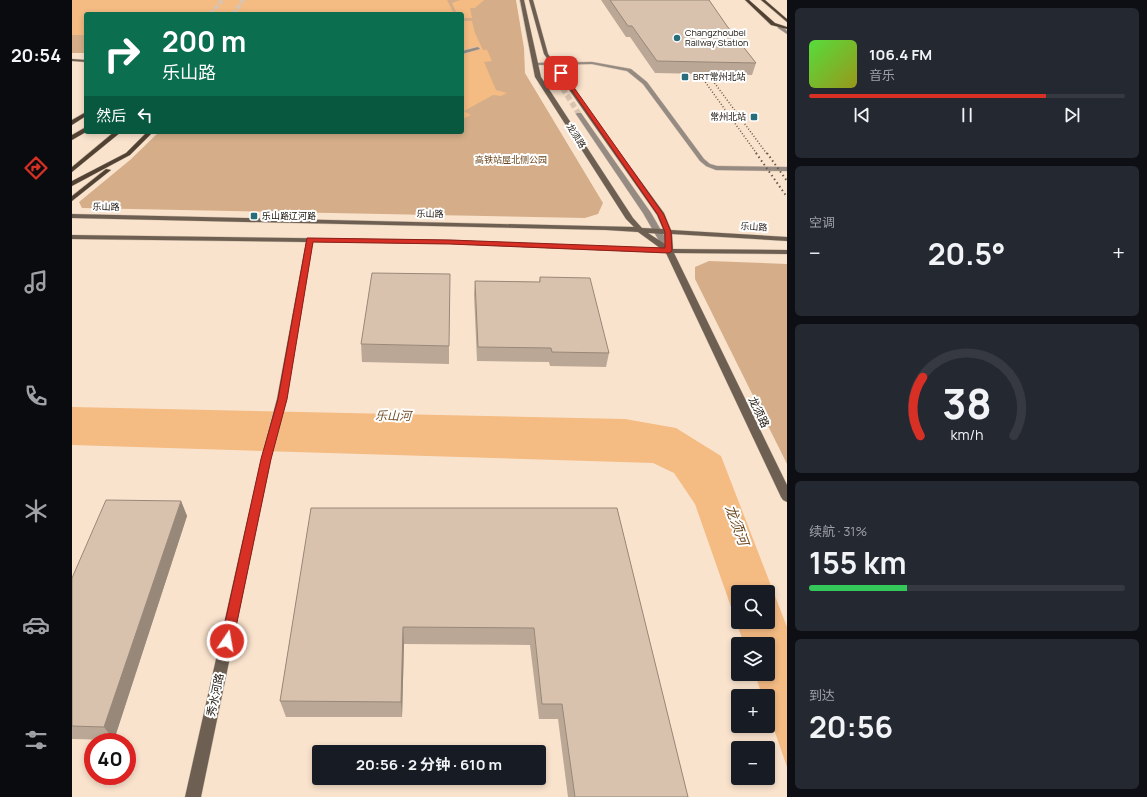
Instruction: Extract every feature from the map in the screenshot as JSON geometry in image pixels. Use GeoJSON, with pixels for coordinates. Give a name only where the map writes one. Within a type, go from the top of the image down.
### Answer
{"type":"FeatureCollection","features":[{"type":"Feature","properties":{"kind":"main road"},"geometry":{"type":"LineString","coordinates":[[747,0],[773,24],[787,28]]}},
{"type":"Feature","properties":{"kind":"main road"},"geometry":{"type":"LineString","coordinates":[[763,0],[787,21]]}},
{"type":"Feature","properties":{"kind":"main road"},"geometry":{"type":"LineString","coordinates":[[72,123],[84,115]]}},
{"type":"Feature","properties":{"kind":"main road"},"geometry":{"type":"LineString","coordinates":[[72,138],[84,130]]}},
{"type":"Feature","properties":{"kind":"main road"},"geometry":{"type":"LineString","coordinates":[[72,170],[116,134]]}},
{"type":"Feature","properties":{"kind":"main road"},"geometry":{"type":"LineString","coordinates":[[72,199],[128,154],[148,134]]}},
{"type":"Feature","properties":{"kind":"main road"},"geometry":{"type":"LineString","coordinates":[[72,184],[128,154]]}},
{"type":"Feature","properties":{"kind":"street","name":"龙须路"},"geometry":{"type":"LineString","coordinates":[[522,0],[538,77],[630,219],[641,231],[669,251]]}},
{"type":"Feature","properties":{"kind":"street","name":"龙须路"},"geometry":{"type":"LineString","coordinates":[[531,0],[546,54],[661,215],[668,232],[669,251],[787,497]]}},
{"type":"Feature","properties":{"kind":"street"},"geometry":{"type":"LineString","coordinates":[[780,27],[787,34]]}},
{"type":"Feature","properties":{"kind":"street"},"geometry":{"type":"LineString","coordinates":[[464,52],[478,48]]}},
{"type":"Feature","properties":{"kind":"street"},"geometry":{"type":"LineString","coordinates":[[72,56],[84,56]]}},
{"type":"Feature","properties":{"kind":"street"},"geometry":{"type":"LineString","coordinates":[[72,60],[84,60]]}},
{"type":"Feature","properties":{"kind":"street"},"geometry":{"type":"LineString","coordinates":[[535,64],[592,63],[629,70],[645,83],[702,160],[708,165],[723,168],[787,169]]}},
{"type":"Feature","properties":{"kind":"street"},"geometry":{"type":"LineString","coordinates":[[579,114],[647,213],[669,251]]}},
{"type":"Feature","properties":{"kind":"street","name":"乐山路"},"geometry":{"type":"LineString","coordinates":[[72,216],[606,228],[787,238]]}},
{"type":"Feature","properties":{"kind":"street"},"geometry":{"type":"LineString","coordinates":[[72,237],[450,242],[669,251],[787,252]]}},
{"type":"Feature","properties":{"kind":"street","name":"秀水河路"},"geometry":{"type":"LineString","coordinates":[[193,797],[266,459],[282,399],[310,240]]}},
{"type":"Feature","properties":{"kind":"green space","name":"高铁站屋北侧公园"},"geometry":{"type":"Polygon","coordinates":[[[72,0],[516,0],[524,48],[525,73],[603,203],[598,214],[585,218],[82,208],[79,202],[130,160],[157,134],[464,134],[464,12],[84,12],[84,53],[72,53],[72,0]]]}},
{"type":"Feature","properties":{"kind":"green space"},"geometry":{"type":"Polygon","coordinates":[[[709,261],[787,264],[787,464],[695,279],[695,267],[709,261]]]}},
{"type":"Feature","properties":{"kind":"water"},"geometry":{"type":"Polygon","coordinates":[[[72,0],[447,0],[453,12],[84,12],[84,35],[72,35],[72,0]]]}},
{"type":"Feature","properties":{"kind":"water"},"geometry":{"type":"Polygon","coordinates":[[[460,0],[484,0],[475,8],[470,8],[472,18],[464,18],[464,12],[456,12],[452,3],[460,0]]]}},
{"type":"Feature","properties":{"kind":"water"},"geometry":{"type":"Polygon","coordinates":[[[464,21],[472,21],[475,33],[483,50],[487,50],[492,61],[484,62],[496,90],[507,93],[501,96],[493,95],[464,111],[464,21]]]}},
{"type":"Feature","properties":{"kind":"water"},"geometry":{"type":"Polygon","coordinates":[[[464,111],[471,115],[464,118],[464,111]]]}},
{"type":"Feature","properties":{"kind":"water"},"geometry":{"type":"Polygon","coordinates":[[[72,407],[625,419],[676,428],[721,456],[771,585],[731,585],[731,607],[695,504],[674,473],[653,463],[72,445],[72,407]]]}},
{"type":"Feature","properties":{"kind":"water"},"geometry":{"type":"Polygon","coordinates":[[[775,596],[787,627],[787,767],[775,732],[775,689],[760,689],[757,681],[775,681],[775,637],[742,637],[739,629],[775,629],[775,596]]]}},
{"type":"Feature","properties":{"kind":"building","name":"Changzhoubei Railway Station"},"geometry":{"type":"Polygon","coordinates":[[[610,0],[709,0],[756,63],[657,61],[632,26],[628,26],[610,0]]]}},
{"type":"Feature","properties":{"kind":"building"},"geometry":{"type":"Polygon","coordinates":[[[372,273],[450,274],[449,346],[361,344],[372,273]]]}},
{"type":"Feature","properties":{"kind":"building"},"geometry":{"type":"Polygon","coordinates":[[[540,277],[590,278],[609,353],[552,352],[551,348],[478,347],[475,281],[540,282],[540,277]]]}},
{"type":"Feature","properties":{"kind":"building"},"geometry":{"type":"Polygon","coordinates":[[[106,500],[181,501],[104,727],[72,726],[72,578],[106,500]]]}},
{"type":"Feature","properties":{"kind":"building"},"geometry":{"type":"Polygon","coordinates":[[[311,508],[617,508],[688,797],[575,797],[562,704],[542,704],[534,628],[403,627],[401,702],[280,701],[311,508]]]}},
{"type":"Feature","properties":{"kind":"tunnel"},"geometry":{"type":"LineString","coordinates":[[213,12],[222,0]]}},
{"type":"Feature","properties":{"kind":"tunnel"},"geometry":{"type":"LineString","coordinates":[[235,12],[243,0]]}},
{"type":"Feature","properties":{"kind":"tunnel"},"geometry":{"type":"LineString","coordinates":[[558,81],[579,114]]}},
{"type":"Feature","properties":{"kind":"railway"},"geometry":{"type":"LineString","coordinates":[[693,65],[757,154]]}},
{"type":"Feature","properties":{"kind":"railway"},"geometry":{"type":"LineString","coordinates":[[702,66],[767,154]]}},
{"type":"Feature","properties":{"kind":"railway"},"geometry":{"type":"LineString","coordinates":[[756,153],[787,197]]}},
{"type":"Feature","properties":{"kind":"railway"},"geometry":{"type":"LineString","coordinates":[[767,153],[787,181]]}},
{"type":"Feature","properties":{"kind":"place","name":"Changzhoubei Railway Station"},"geometry":{"type":"Point","coordinates":[677,38]}},
{"type":"Feature","properties":{"kind":"place","name":"BRT常州北站"},"geometry":{"type":"Point","coordinates":[685,77]}},
{"type":"Feature","properties":{"kind":"place","name":"常州北站"},"geometry":{"type":"Point","coordinates":[754,117]}},
{"type":"Feature","properties":{"kind":"place","name":"乐山路辽河路"},"geometry":{"type":"Point","coordinates":[254,216]}},
{"type":"Feature","properties":{"kind":"route"},"geometry":{"type":"LineString","coordinates":[[227,641],[266,459],[282,399],[310,240],[450,242],[669,251],[668,232],[661,215],[561,73]]}},
{"type":"Feature","properties":{"kind":"water label","name":"乐山河"},"geometry":{"type":"Point","coordinates":[393,416]}},
{"type":"Feature","properties":{"kind":"water label","name":"龙须河"},"geometry":{"type":"Point","coordinates":[737,525]}}]}
